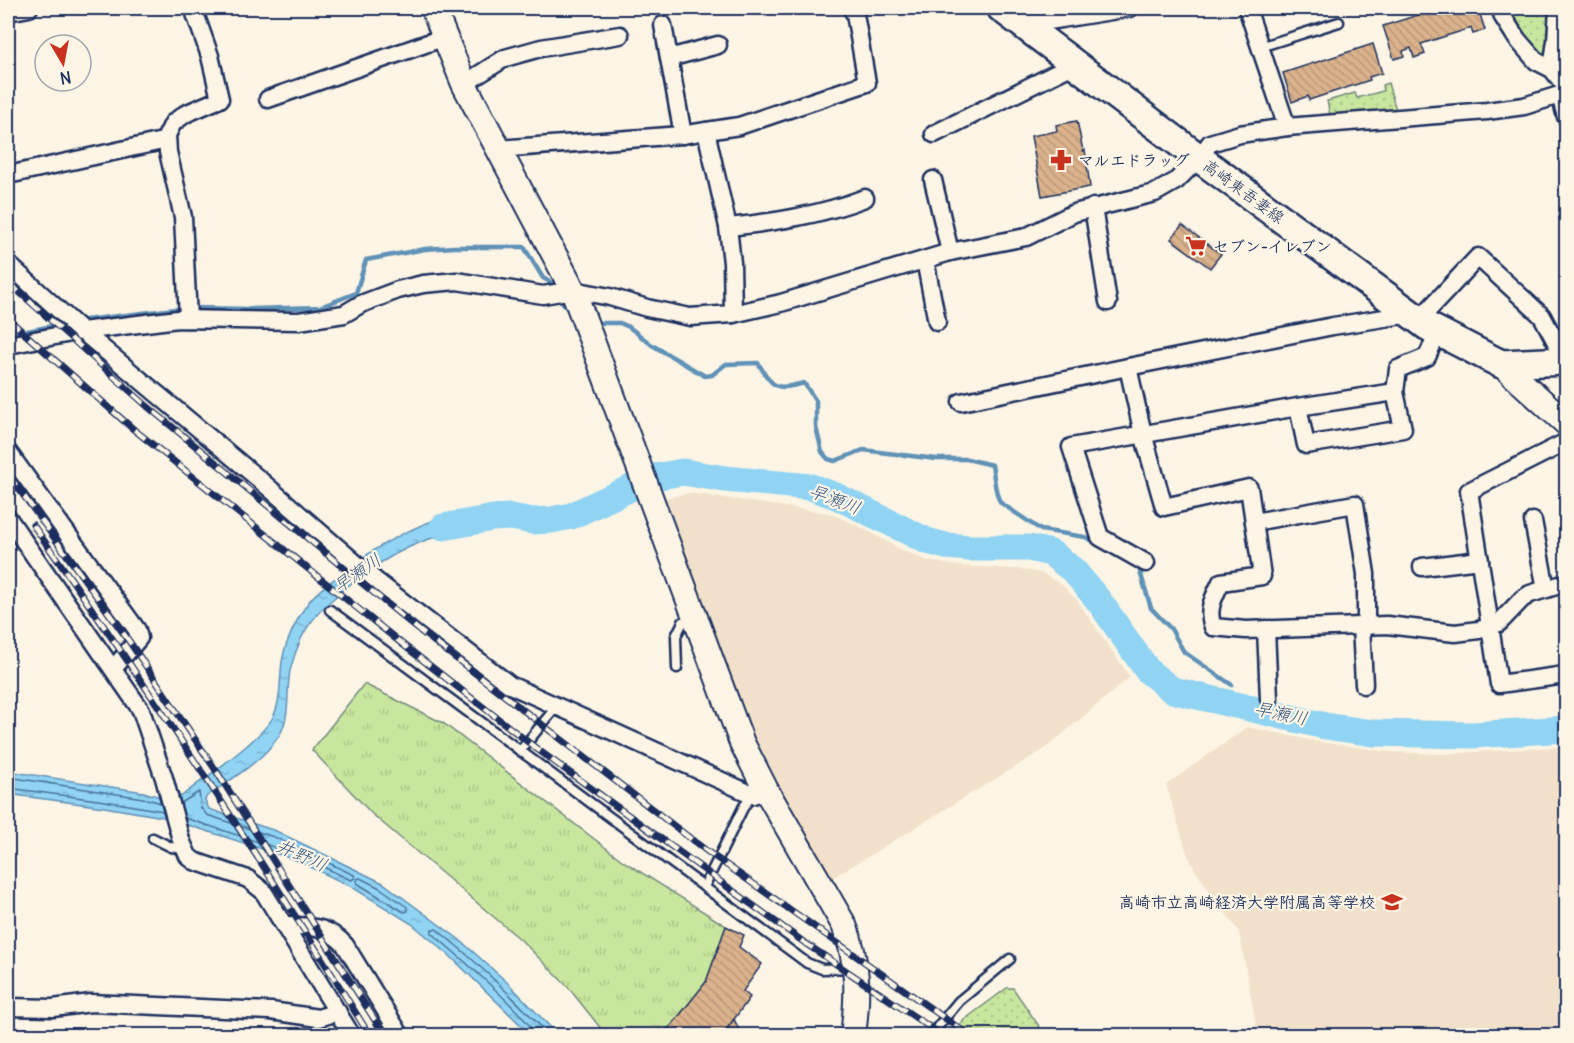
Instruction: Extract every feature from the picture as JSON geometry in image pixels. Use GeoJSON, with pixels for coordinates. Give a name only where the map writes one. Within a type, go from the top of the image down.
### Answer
{"type":"FeatureCollection","features":[{"type":"Feature","properties":{"kind":"main road","name":"高崎東吾妻線"},"geometry":{"type":"LineString","coordinates":[[1001,8],[1422,322],[1501,364],[1566,361]]}},
{"type":"Feature","properties":{"kind":"street"},"geometry":{"type":"LineString","coordinates":[[8,12],[29,8]]}},
{"type":"Feature","properties":{"kind":"street"},"geometry":{"type":"LineString","coordinates":[[188,318],[183,217],[167,135],[173,123],[185,114],[220,99],[210,56],[193,8]]}},
{"type":"Feature","properties":{"kind":"street"},"geometry":{"type":"LineString","coordinates":[[433,8],[464,84],[573,290],[759,792],[844,925],[854,951],[856,968],[858,995],[853,1035]]}},
{"type":"Feature","properties":{"kind":"street"},"geometry":{"type":"LineString","coordinates":[[499,149],[683,135],[739,126],[867,83],[855,14],[851,8]]}},
{"type":"Feature","properties":{"kind":"street"},"geometry":{"type":"LineString","coordinates":[[1024,25],[1130,8]]}},
{"type":"Feature","properties":{"kind":"street"},"geometry":{"type":"LineString","coordinates":[[1247,8],[1287,127]]}},
{"type":"Feature","properties":{"kind":"street"},"geometry":{"type":"LineString","coordinates":[[1500,8],[1517,39],[1536,61],[1552,69]]}},
{"type":"Feature","properties":{"kind":"street"},"geometry":{"type":"LineString","coordinates":[[1558,8],[1552,69],[1564,92],[1566,117]]}},
{"type":"Feature","properties":{"kind":"street"},"geometry":{"type":"LineString","coordinates":[[663,24],[683,135]]}},
{"type":"Feature","properties":{"kind":"street"},"geometry":{"type":"LineString","coordinates":[[464,84],[505,58],[541,48],[620,35]]}},
{"type":"Feature","properties":{"kind":"street"},"geometry":{"type":"LineString","coordinates":[[268,99],[445,37]]}},
{"type":"Feature","properties":{"kind":"street"},"geometry":{"type":"LineString","coordinates":[[669,58],[718,45]]}},
{"type":"Feature","properties":{"kind":"street"},"geometry":{"type":"LineString","coordinates":[[934,134],[1075,63]]}},
{"type":"Feature","properties":{"kind":"street"},"geometry":{"type":"LineString","coordinates":[[8,345],[82,331],[188,318],[299,321],[344,314],[361,303],[398,290],[423,284],[458,281],[543,295],[573,290],[690,317],[733,314],[781,303],[950,252],[1026,237],[1074,213],[1155,193],[1176,181],[1200,158],[1210,143],[1240,134],[1287,127],[1487,111],[1524,106],[1564,92]]}},
{"type":"Feature","properties":{"kind":"street"},"geometry":{"type":"LineString","coordinates":[[706,131],[728,227],[732,263],[733,314]]}},
{"type":"Feature","properties":{"kind":"street"},"geometry":{"type":"LineString","coordinates":[[8,175],[167,140]]}},
{"type":"Feature","properties":{"kind":"street"},"geometry":{"type":"LineString","coordinates":[[933,180],[950,252]]}},
{"type":"Feature","properties":{"kind":"street"},"geometry":{"type":"LineString","coordinates":[[728,227],[770,223],[834,210],[866,198]]}},
{"type":"Feature","properties":{"kind":"street"},"geometry":{"type":"LineString","coordinates":[[1094,207],[1108,302]]}},
{"type":"Feature","properties":{"kind":"street"},"geometry":{"type":"LineString","coordinates":[[961,402],[1334,326],[1422,322],[1478,258],[1542,316],[1566,361]]}},
{"type":"Feature","properties":{"kind":"street"},"geometry":{"type":"LineString","coordinates":[[925,260],[937,322]]}},
{"type":"Feature","properties":{"kind":"street"},"geometry":{"type":"LineString","coordinates":[[8,264],[82,331],[353,561],[510,685],[759,792]]}},
{"type":"Feature","properties":{"kind":"street"},"geometry":{"type":"LineString","coordinates":[[1298,407],[1306,445],[1403,429],[1395,392],[1398,369],[1427,357],[1422,322]]}},
{"type":"Feature","properties":{"kind":"street"},"geometry":{"type":"LineString","coordinates":[[1501,364],[1566,423]]}},
{"type":"Feature","properties":{"kind":"street"},"geometry":{"type":"LineString","coordinates":[[1128,367],[1143,434],[1164,507],[1250,488],[1262,576],[1221,582],[1211,603],[1209,618],[1213,627],[1266,629],[1387,625],[1455,633],[1479,630],[1499,622],[1530,594],[1566,582]]}},
{"type":"Feature","properties":{"kind":"street"},"geometry":{"type":"LineString","coordinates":[[1146,563],[1100,537],[1071,447],[1395,392]]}},
{"type":"Feature","properties":{"kind":"street"},"geometry":{"type":"LineString","coordinates":[[1566,442],[1469,491],[1499,684],[1566,675]]}},
{"type":"Feature","properties":{"kind":"street"},"geometry":{"type":"LineString","coordinates":[[8,452],[137,630],[139,638],[114,668]]}},
{"type":"Feature","properties":{"kind":"street"},"geometry":{"type":"LineString","coordinates":[[1254,522],[1355,504],[1366,574],[1364,685]]}},
{"type":"Feature","properties":{"kind":"street"},"geometry":{"type":"LineString","coordinates":[[8,518],[114,668],[145,717],[183,844],[194,861],[255,883],[285,925],[352,1035]]}},
{"type":"Feature","properties":{"kind":"street"},"geometry":{"type":"LineString","coordinates":[[1533,521],[1546,589]]}},
{"type":"Feature","properties":{"kind":"street"},"geometry":{"type":"LineString","coordinates":[[1422,567],[1480,560]]}},
{"type":"Feature","properties":{"kind":"street"},"geometry":{"type":"LineString","coordinates":[[1266,629],[1269,699]]}},
{"type":"Feature","properties":{"kind":"street"},"geometry":{"type":"LineString","coordinates":[[285,925],[327,929],[337,935],[401,1035]]}},
{"type":"Feature","properties":{"kind":"street"},"geometry":{"type":"LineString","coordinates":[[8,1007],[53,1008],[91,1003],[272,1011],[318,1018],[338,1012]]}},
{"type":"Feature","properties":{"kind":"lane"},"geometry":{"type":"LineString","coordinates":[[1260,47],[1339,22]]}},
{"type":"Feature","properties":{"kind":"lane"},"geometry":{"type":"LineString","coordinates":[[330,610],[807,963],[822,969],[856,968]]}},
{"type":"Feature","properties":{"kind":"lane"},"geometry":{"type":"LineString","coordinates":[[677,669],[676,636],[683,622],[694,617]]}},
{"type":"Feature","properties":{"kind":"lane"},"geometry":{"type":"LineString","coordinates":[[520,751],[557,706]]}},
{"type":"Feature","properties":{"kind":"lane"},"geometry":{"type":"LineString","coordinates":[[704,887],[744,806],[759,792]]}},
{"type":"Feature","properties":{"kind":"lane"},"geometry":{"type":"LineString","coordinates":[[153,838],[171,847],[183,844]]}},
{"type":"Feature","properties":{"kind":"lane"},"geometry":{"type":"LineString","coordinates":[[930,1035],[959,1001],[1010,959]]}},
{"type":"Feature","properties":{"kind":"shaded area"},"geometry":{"type":"Polygon","coordinates":[[[689,493],[829,513],[928,561],[1042,573],[1062,585],[1077,600],[1130,677],[1046,748],[831,879],[790,811],[746,729],[661,499],[689,493]]]}},
{"type":"Feature","properties":{"kind":"shaded area","name":"高崎市立高崎経済大学附属高等学校"},"geometry":{"type":"Polygon","coordinates":[[[1247,727],[1320,742],[1390,752],[1443,754],[1566,746],[1566,1035],[1258,1035],[1239,932],[1196,872],[1187,853],[1166,785],[1247,727]]]}},
{"type":"Feature","properties":{"kind":"green space"},"geometry":{"type":"Polygon","coordinates":[[[1506,8],[1551,8],[1548,53],[1542,56],[1525,38],[1506,8]]]}},
{"type":"Feature","properties":{"kind":"green space"},"geometry":{"type":"Polygon","coordinates":[[[1388,83],[1396,110],[1330,115],[1327,101],[1355,93],[1357,98],[1383,91],[1382,85],[1388,83]]]}},
{"type":"Feature","properties":{"kind":"green space"},"geometry":{"type":"Polygon","coordinates":[[[364,684],[443,723],[623,861],[726,926],[706,982],[671,1026],[659,1035],[606,1035],[568,987],[521,940],[372,814],[312,750],[364,684]]]}},
{"type":"Feature","properties":{"kind":"green space"},"geometry":{"type":"Polygon","coordinates":[[[1007,988],[1013,988],[1045,1035],[950,1035],[964,1020],[1007,988]]]}},
{"type":"Feature","properties":{"kind":"water","name":"井野川"},"geometry":{"type":"Polygon","coordinates":[[[480,508],[480,526],[426,540],[394,555],[363,574],[325,607],[311,622],[295,654],[290,671],[286,719],[280,734],[257,760],[207,796],[205,800],[209,809],[276,831],[383,883],[460,940],[509,984],[558,1035],[531,1035],[449,955],[412,924],[352,887],[296,860],[163,817],[8,794],[8,771],[163,797],[182,796],[233,757],[268,725],[277,707],[282,661],[287,643],[293,628],[314,595],[354,563],[405,533],[441,518],[480,508]]]}},
{"type":"Feature","properties":{"kind":"building"},"geometry":{"type":"Polygon","coordinates":[[[1440,8],[1478,8],[1485,30],[1473,34],[1471,28],[1421,44],[1425,54],[1414,58],[1411,48],[1403,51],[1404,56],[1394,59],[1383,26],[1440,8]]]}},
{"type":"Feature","properties":{"kind":"building"},"geometry":{"type":"Polygon","coordinates":[[[1373,44],[1382,73],[1369,77],[1370,80],[1309,100],[1308,96],[1292,102],[1283,73],[1373,44]]]}},
{"type":"Feature","properties":{"kind":"building","name":"マルエドラッグ"},"geometry":{"type":"Polygon","coordinates":[[[1077,121],[1083,151],[1085,150],[1090,187],[1042,196],[1031,136],[1057,131],[1056,125],[1077,121]]]}},
{"type":"Feature","properties":{"kind":"building","name":"セブン-イレブン"},"geometry":{"type":"Polygon","coordinates":[[[1182,225],[1221,254],[1210,268],[1171,239],[1182,225]]]}},
{"type":"Feature","properties":{"kind":"building"},"geometry":{"type":"Polygon","coordinates":[[[726,926],[744,935],[739,947],[762,964],[743,991],[750,997],[722,1036],[659,1036],[671,1026],[706,982],[726,926]]]}},
{"type":"Feature","properties":{"kind":"building"},"geometry":{"type":"Polygon","coordinates":[[[734,1019],[742,1036],[722,1036],[734,1019]]]}},
{"type":"Feature","properties":{"kind":"waterway"},"geometry":{"type":"LineString","coordinates":[[192,308],[320,307],[356,293],[366,260],[425,249],[524,247],[543,278],[552,283]]}},
{"type":"Feature","properties":{"kind":"waterway"},"geometry":{"type":"LineString","coordinates":[[563,303],[570,312]]}},
{"type":"Feature","properties":{"kind":"waterway"},"geometry":{"type":"LineString","coordinates":[[77,321],[175,309]]}},
{"type":"Feature","properties":{"kind":"waterway"},"geometry":{"type":"LineString","coordinates":[[8,335],[66,323]]}},
{"type":"Feature","properties":{"kind":"waterway"},"geometry":{"type":"LineString","coordinates":[[597,323],[620,323],[629,327],[652,345],[705,376],[712,375],[726,364],[758,363],[768,378],[780,387],[804,383],[816,401],[816,427],[822,452],[828,459],[835,461],[863,450],[936,459],[967,459],[992,465],[996,491],[1001,503],[1041,530],[1085,537],[1099,544]]}},
{"type":"Feature","properties":{"kind":"waterway","name":"早瀬川"},"geometry":{"type":"LineString","coordinates":[[443,527],[493,518],[511,517],[533,521],[571,516],[654,477],[683,472],[725,479],[811,487],[836,496],[927,541],[946,546],[1029,548],[1051,553],[1074,571],[1099,601],[1148,671],[1172,690],[1325,726],[1373,733],[1472,735],[1566,729]]}},
{"type":"Feature","properties":{"kind":"waterway"},"geometry":{"type":"LineString","coordinates":[[1138,565],[1151,608],[1171,629],[1184,652],[1232,685]]}},
{"type":"Feature","properties":{"kind":"waterway"},"geometry":{"type":"LineString","coordinates":[[1240,707],[1241,697]]}},
{"type":"Feature","properties":{"kind":"railway"},"geometry":{"type":"LineString","coordinates":[[8,282],[147,406],[419,630],[708,852],[970,1036]]}},
{"type":"Feature","properties":{"kind":"railway"},"geometry":{"type":"LineString","coordinates":[[8,319],[132,428],[537,749],[805,943],[943,1036]]}},
{"type":"Feature","properties":{"kind":"railway"},"geometry":{"type":"LineString","coordinates":[[8,474],[129,641],[215,769],[385,1036]]}},
{"type":"Feature","properties":{"kind":"railway"},"geometry":{"type":"LineString","coordinates":[[33,525],[206,778],[370,1036]]}},
{"type":"Feature","properties":{"kind":"place","name":"マルエドラッグ"},"geometry":{"type":"Point","coordinates":[1061,160]}},
{"type":"Feature","properties":{"kind":"place","name":"セブン-イレブン"},"geometry":{"type":"Point","coordinates":[1196,246]}},
{"type":"Feature","properties":{"kind":"place","name":"高崎市立高崎経済大学附属高等学校"},"geometry":{"type":"Point","coordinates":[1392,902]}}]}
